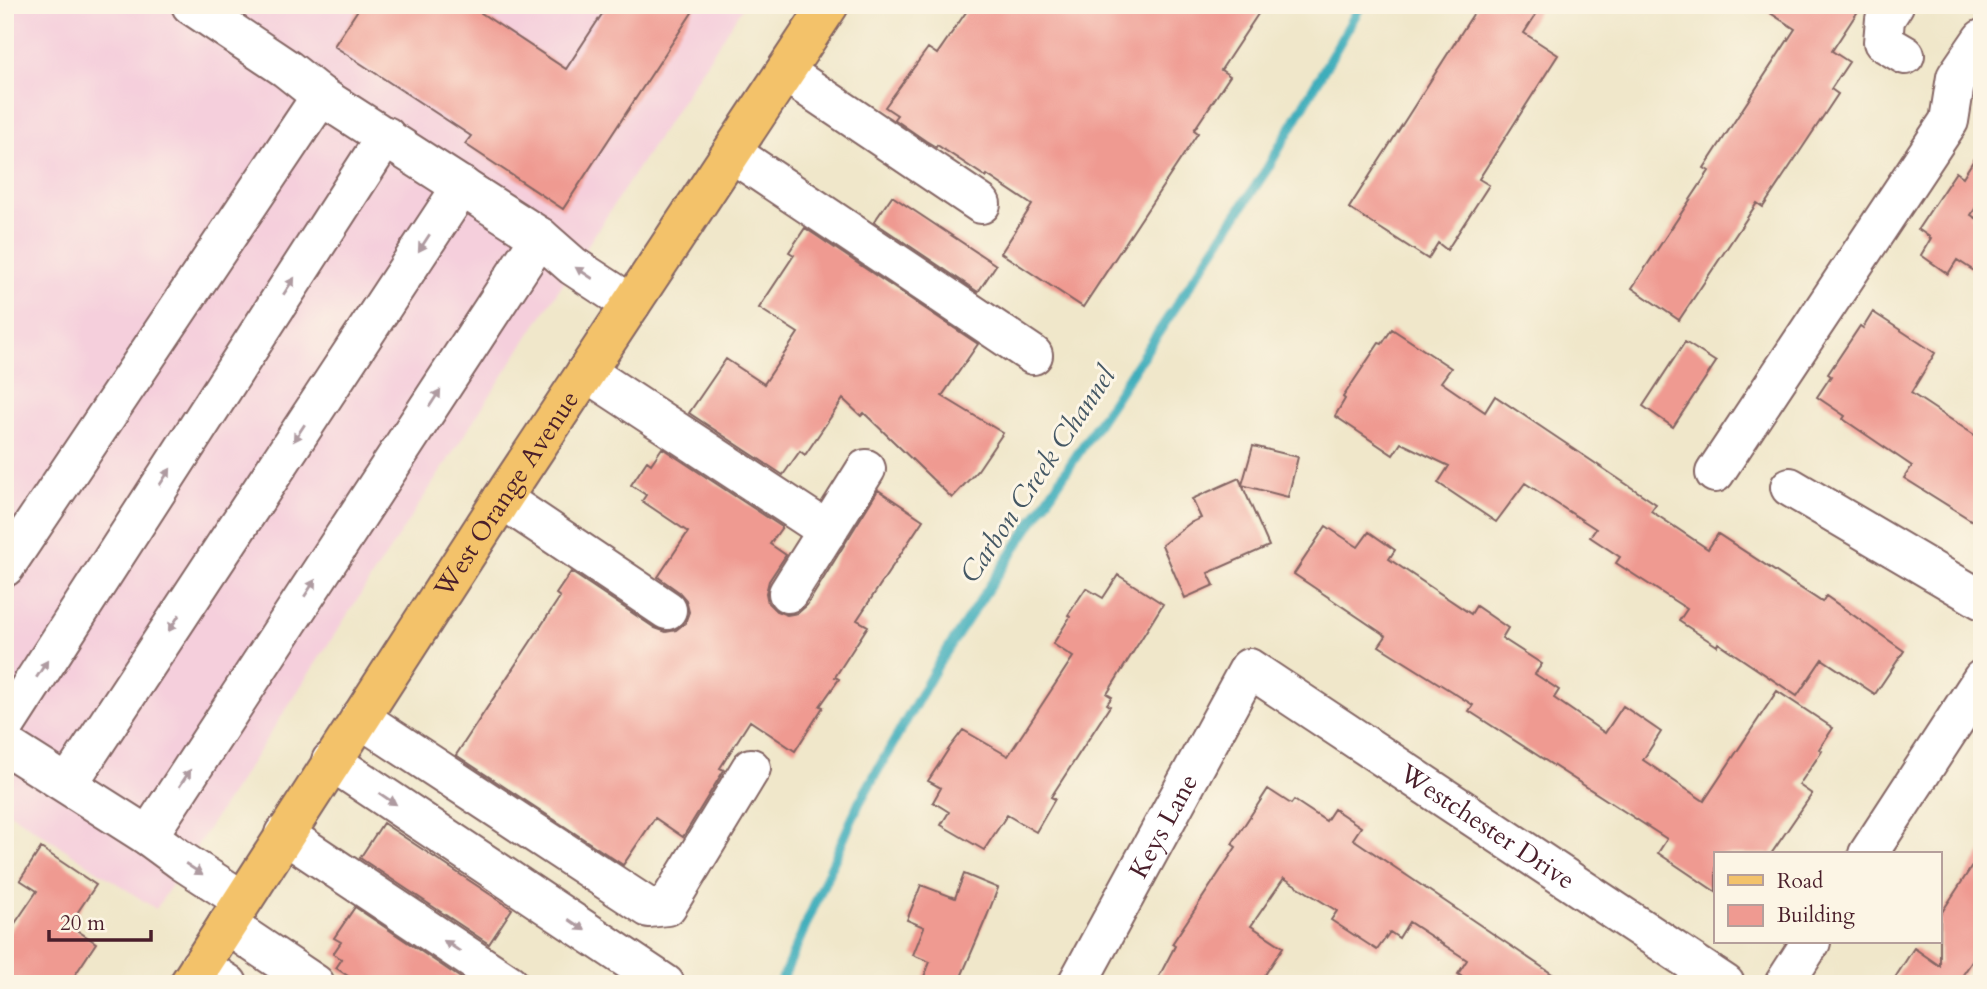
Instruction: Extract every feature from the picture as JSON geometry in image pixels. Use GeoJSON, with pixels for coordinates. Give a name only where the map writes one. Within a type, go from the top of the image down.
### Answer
{"type":"FeatureCollection","features":[{"type":"Feature","properties":{"kind":"main road","name":"West Orange Avenue"},"geometry":{"type":"LineString","coordinates":[[206,978],[235,913],[284,834],[829,5]]}},
{"type":"Feature","properties":{"kind":"street"},"geometry":{"type":"LineString","coordinates":[[191,5],[287,69],[321,96],[540,237],[573,266],[631,304]]}},
{"type":"Feature","properties":{"kind":"street"},"geometry":{"type":"LineString","coordinates":[[1894,5],[1885,19],[1883,42],[1905,55]]}},
{"type":"Feature","properties":{"kind":"street"},"geometry":{"type":"LineString","coordinates":[[1715,473],[1949,121],[1956,77],[1982,39]]}},
{"type":"Feature","properties":{"kind":"street"},"geometry":{"type":"LineString","coordinates":[[785,72],[981,204]]}},
{"type":"Feature","properties":{"kind":"street"},"geometry":{"type":"LineString","coordinates":[[5,567],[321,96]]}},
{"type":"Feature","properties":{"kind":"street"},"geometry":{"type":"LineString","coordinates":[[5,726],[386,136]]}},
{"type":"Feature","properties":{"kind":"street"},"geometry":{"type":"LineString","coordinates":[[732,153],[1033,355]]}},
{"type":"Feature","properties":{"kind":"street"},"geometry":{"type":"LineString","coordinates":[[68,784],[462,186]]}},
{"type":"Feature","properties":{"kind":"street"},"geometry":{"type":"LineString","coordinates":[[148,835],[540,237]]}},
{"type":"Feature","properties":{"kind":"street"},"geometry":{"type":"LineString","coordinates":[[586,372],[828,531]]}},
{"type":"Feature","properties":{"kind":"street"},"geometry":{"type":"LineString","coordinates":[[788,593],[866,469]]}},
{"type":"Feature","properties":{"kind":"street"},"geometry":{"type":"LineString","coordinates":[[1790,487],[1982,600]]}},
{"type":"Feature","properties":{"kind":"street"},"geometry":{"type":"LineString","coordinates":[[502,499],[667,610]]}},
{"type":"Feature","properties":{"kind":"street","name":"Keys Lane"},"geometry":{"type":"LineString","coordinates":[[1077,984],[1249,668]]}},
{"type":"Feature","properties":{"kind":"street","name":"Westchester Drive"},"geometry":{"type":"LineString","coordinates":[[1249,668],[1725,984]]}},
{"type":"Feature","properties":{"kind":"street"},"geometry":{"type":"LineString","coordinates":[[1869,852],[1982,679]]}},
{"type":"Feature","properties":{"kind":"street"},"geometry":{"type":"LineString","coordinates":[[359,718],[649,908],[667,906],[751,768]]}},
{"type":"Feature","properties":{"kind":"street"},"geometry":{"type":"LineString","coordinates":[[5,745],[148,835],[182,861],[235,913],[315,984]]}},
{"type":"Feature","properties":{"kind":"street"},"geometry":{"type":"LineString","coordinates":[[331,761],[665,984]]}},
{"type":"Feature","properties":{"kind":"street"},"geometry":{"type":"LineString","coordinates":[[284,834],[509,984]]}},
{"type":"Feature","properties":{"kind":"street"},"geometry":{"type":"LineString","coordinates":[[1784,984],[1810,944]]}},
{"type":"Feature","properties":{"kind":"shaded area"},"geometry":{"type":"Polygon","coordinates":[[[5,5],[744,5],[156,909],[5,810],[5,5]]]}},
{"type":"Feature","properties":{"kind":"building"},"geometry":{"type":"Polygon","coordinates":[[[361,5],[469,5],[566,69],[608,5],[697,5],[563,209],[465,144],[471,136],[334,46],[361,5]]]}},
{"type":"Feature","properties":{"kind":"building"},"geometry":{"type":"Polygon","coordinates":[[[971,5],[1264,5],[1221,70],[1230,76],[1194,130],[1198,133],[1083,307],[1001,253],[1032,205],[987,175],[986,177],[937,145],[936,147],[926,141],[894,119],[897,115],[885,107],[928,48],[937,54],[971,5]]]}},
{"type":"Feature","properties":{"kind":"building"},"geometry":{"type":"Polygon","coordinates":[[[1479,5],[1542,5],[1524,33],[1558,55],[1479,179],[1489,185],[1447,250],[1438,243],[1428,259],[1349,208],[1479,5]]]}},
{"type":"Feature","properties":{"kind":"building"},"geometry":{"type":"Polygon","coordinates":[[[1758,5],[1862,5],[1832,51],[1849,62],[1831,89],[1838,94],[1763,207],[1757,203],[1679,320],[1632,288],[1709,171],[1704,168],[1795,29],[1758,5]]]}},
{"type":"Feature","properties":{"kind":"building"},"geometry":{"type":"Polygon","coordinates":[[[1982,147],[1982,198],[1971,215],[1982,222],[1982,276],[1957,260],[1948,274],[1921,255],[1931,238],[1918,229],[1956,172],[1963,177],[1982,147]]]}},
{"type":"Feature","properties":{"kind":"building"},"geometry":{"type":"Polygon","coordinates":[[[892,196],[996,265],[978,292],[874,222],[892,196]]]}},
{"type":"Feature","properties":{"kind":"building"},"geometry":{"type":"Polygon","coordinates":[[[805,228],[978,344],[942,396],[1003,433],[978,470],[952,498],[864,413],[861,416],[843,399],[805,455],[800,451],[783,475],[689,413],[726,359],[764,384],[798,333],[759,308],[794,255],[789,252],[805,228]]]}},
{"type":"Feature","properties":{"kind":"building"},"geometry":{"type":"Polygon","coordinates":[[[1873,312],[1935,353],[1911,393],[1982,440],[1982,527],[1904,478],[1912,466],[1843,419],[1845,416],[1817,397],[1831,376],[1828,374],[1860,326],[1863,328],[1873,312]]]}},
{"type":"Feature","properties":{"kind":"building"},"geometry":{"type":"Polygon","coordinates":[[[1392,329],[1451,368],[1441,382],[1485,412],[1495,396],[1656,504],[1651,511],[1708,549],[1718,534],[1822,602],[1826,596],[1904,651],[1875,694],[1822,659],[1797,696],[1718,643],[1717,646],[1679,621],[1687,609],[1616,563],[1620,557],[1590,537],[1596,529],[1525,483],[1496,522],[1438,483],[1449,466],[1401,443],[1393,455],[1335,416],[1345,399],[1343,397],[1379,343],[1382,344],[1392,329]]]}},
{"type":"Feature","properties":{"kind":"building"},"geometry":{"type":"Polygon","coordinates":[[[1685,342],[1716,362],[1673,427],[1643,406],[1685,342]]]}},
{"type":"Feature","properties":{"kind":"building"},"geometry":{"type":"Polygon","coordinates":[[[1253,446],[1298,457],[1288,497],[1242,485],[1253,446]]]}},
{"type":"Feature","properties":{"kind":"building"},"geometry":{"type":"Polygon","coordinates":[[[662,448],[782,527],[770,544],[786,555],[769,581],[766,593],[768,603],[776,611],[787,615],[798,613],[807,605],[878,490],[923,520],[857,620],[868,626],[835,677],[839,679],[820,706],[823,707],[795,751],[750,721],[720,768],[724,770],[683,837],[655,818],[623,865],[456,755],[560,597],[556,594],[571,572],[655,628],[666,632],[676,630],[685,623],[689,612],[686,600],[658,577],[688,532],[642,501],[646,495],[631,485],[647,461],[651,464],[662,448]]]}},
{"type":"Feature","properties":{"kind":"building"},"geometry":{"type":"Polygon","coordinates":[[[1239,478],[1269,546],[1208,573],[1214,585],[1185,598],[1162,545],[1190,523],[1201,518],[1192,499],[1239,478]]]}},
{"type":"Feature","properties":{"kind":"building"},"geometry":{"type":"Polygon","coordinates":[[[1326,526],[1358,547],[1369,532],[1395,550],[1389,559],[1471,614],[1476,606],[1508,628],[1502,638],[1542,664],[1535,674],[1559,690],[1554,698],[1605,733],[1623,706],[1661,732],[1643,760],[1704,801],[1777,691],[1833,728],[1819,749],[1822,751],[1799,785],[1812,794],[1772,852],[1714,852],[1714,891],[1658,853],[1667,839],[1469,711],[1473,705],[1379,646],[1386,636],[1294,574],[1326,526]]]}},
{"type":"Feature","properties":{"kind":"building"},"geometry":{"type":"Polygon","coordinates":[[[1118,575],[1163,604],[1107,694],[1112,697],[1107,704],[1110,706],[1051,797],[1055,799],[1036,832],[1007,815],[984,850],[941,825],[949,812],[933,802],[941,788],[928,781],[950,747],[963,730],[1008,756],[1073,657],[1053,644],[1070,617],[1068,615],[1086,588],[1103,598],[1118,575]]]}},
{"type":"Feature","properties":{"kind":"building"},"geometry":{"type":"Polygon","coordinates":[[[1268,789],[1291,804],[1294,800],[1326,821],[1334,809],[1361,827],[1353,839],[1567,984],[1473,984],[1458,974],[1467,960],[1409,922],[1399,938],[1390,932],[1377,950],[1331,920],[1337,911],[1284,878],[1251,926],[1283,947],[1259,984],[1155,984],[1175,946],[1172,944],[1236,847],[1232,844],[1268,789]]]}},
{"type":"Feature","properties":{"kind":"building"},"geometry":{"type":"Polygon","coordinates":[[[383,823],[512,909],[489,944],[360,858],[383,823]]]}},
{"type":"Feature","properties":{"kind":"building"},"geometry":{"type":"Polygon","coordinates":[[[41,848],[96,885],[69,925],[96,943],[69,984],[5,984],[5,938],[37,891],[20,880],[41,848]]]}},
{"type":"Feature","properties":{"kind":"building"},"geometry":{"type":"Polygon","coordinates":[[[1982,851],[1982,947],[1960,979],[1967,984],[1891,984],[1914,948],[1940,966],[1941,913],[1982,851]]]}},
{"type":"Feature","properties":{"kind":"building"},"geometry":{"type":"Polygon","coordinates":[[[964,874],[998,888],[958,984],[921,984],[930,962],[913,955],[924,927],[907,920],[921,885],[955,898],[964,874]]]}},
{"type":"Feature","properties":{"kind":"building"},"geometry":{"type":"Polygon","coordinates":[[[355,907],[465,981],[463,984],[360,984],[336,968],[342,959],[333,954],[341,942],[334,938],[355,907]]]}},
{"type":"Feature","properties":{"kind":"waterway","name":"Carbon Creek Channel"},"geometry":{"type":"LineString","coordinates":[[780,984],[859,803],[940,661],[1267,169],[1361,5]]}}]}
